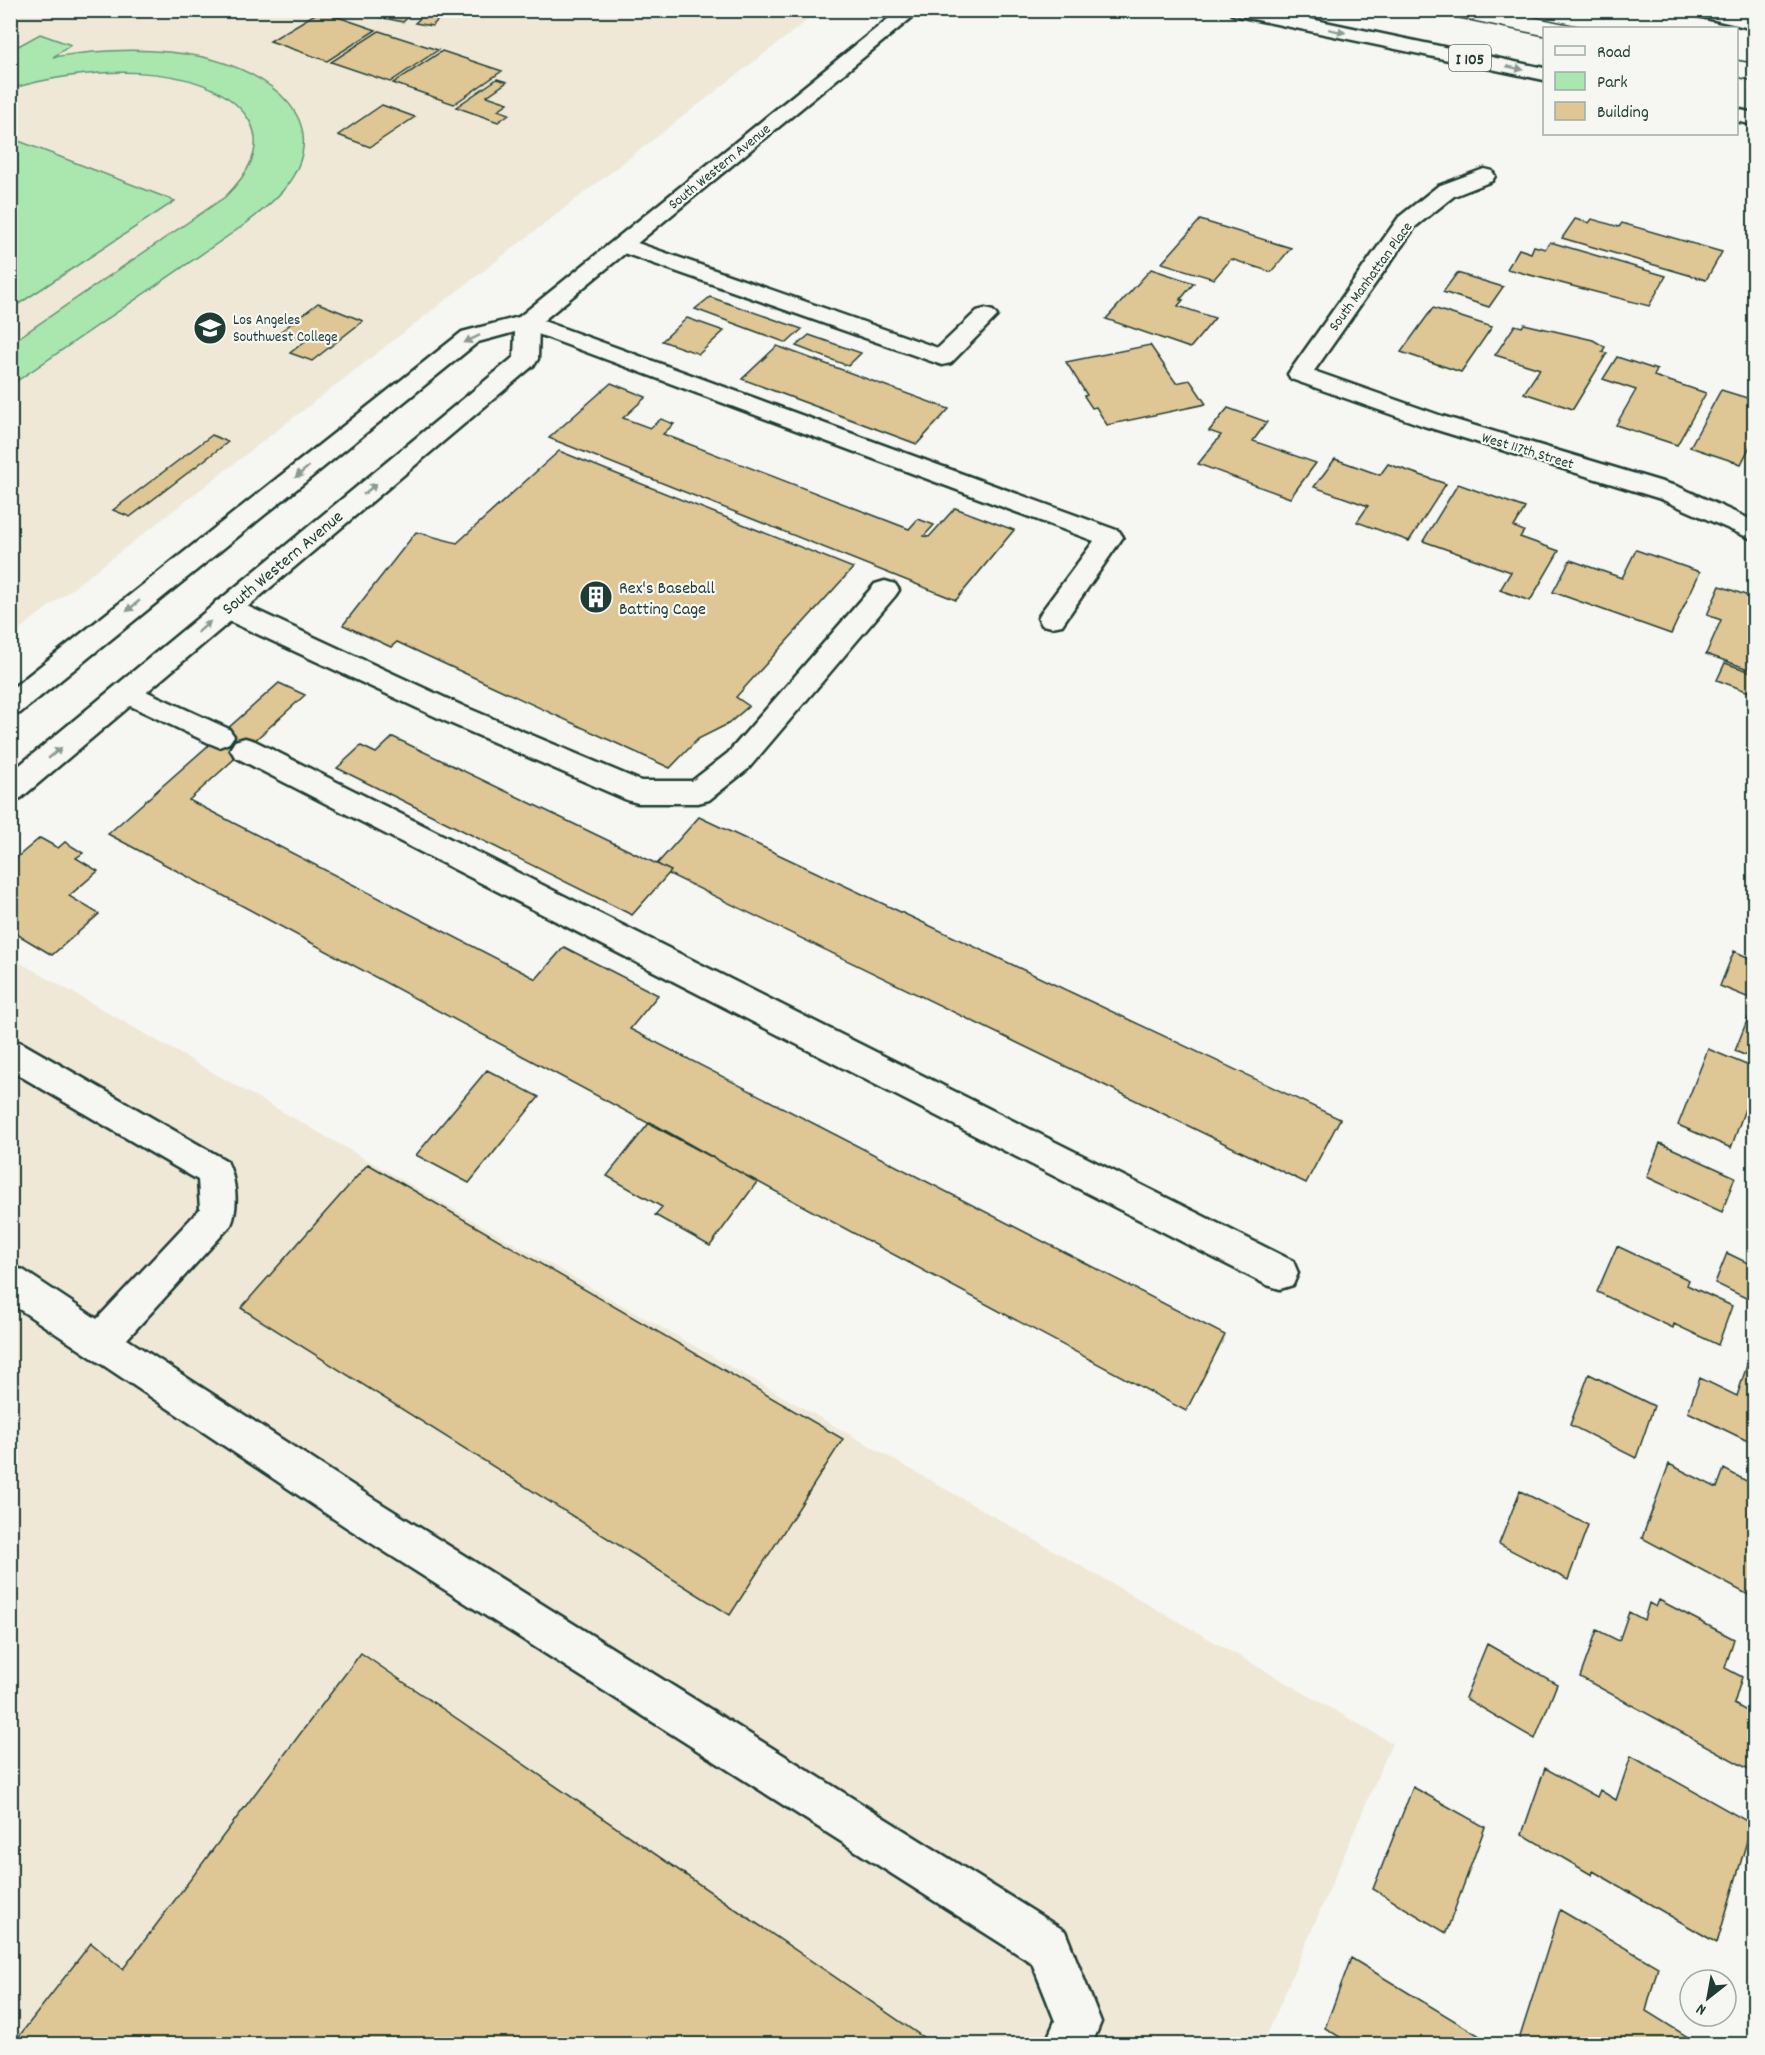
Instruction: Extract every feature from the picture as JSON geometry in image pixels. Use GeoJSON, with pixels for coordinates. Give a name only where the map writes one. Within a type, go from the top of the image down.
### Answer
{"type":"FeatureCollection","features":[{"type":"Feature","properties":{"kind":"main road","name":"I 105"},"geometry":{"type":"LineString","coordinates":[[1238,10],[1543,74]]}},
{"type":"Feature","properties":{"kind":"main road"},"geometry":{"type":"LineString","coordinates":[[1696,10],[1755,23]]}},
{"type":"Feature","properties":{"kind":"main road","name":"South Western Avenue"},"geometry":{"type":"LineString","coordinates":[[10,706],[471,337],[527,322],[911,11]]}},
{"type":"Feature","properties":{"kind":"main road"},"geometry":{"type":"LineString","coordinates":[[1738,115],[1755,119]]}},
{"type":"Feature","properties":{"kind":"main road","name":"South Manhattan Place"},"geometry":{"type":"LineString","coordinates":[[1299,374],[1407,222],[1446,191],[1484,176]]}},
{"type":"Feature","properties":{"kind":"main road"},"geometry":{"type":"LineString","coordinates":[[622,244],[942,358],[985,316]]}},
{"type":"Feature","properties":{"kind":"main road"},"geometry":{"type":"LineString","coordinates":[[527,322],[1110,537],[1052,618]]}},
{"type":"Feature","properties":{"kind":"main road","name":"South Western Avenue"},"geometry":{"type":"LineString","coordinates":[[10,790],[526,359],[527,322]]}},
{"type":"Feature","properties":{"kind":"main road","name":"West 117th Street"},"geometry":{"type":"LineString","coordinates":[[1299,374],[1433,421],[1670,494],[1755,531]]}},
{"type":"Feature","properties":{"kind":"main road"},"geometry":{"type":"LineString","coordinates":[[226,608],[455,714],[638,792],[698,792],[738,761],[885,590]]}},
{"type":"Feature","properties":{"kind":"main road"},"geometry":{"type":"LineString","coordinates":[[128,693],[232,743],[1280,1273]]}},
{"type":"Feature","properties":{"kind":"main road"},"geometry":{"type":"LineString","coordinates":[[10,1053],[215,1172],[218,1214],[102,1341]]}},
{"type":"Feature","properties":{"kind":"main road"},"geometry":{"type":"LineString","coordinates":[[10,1282],[360,1513],[1050,1947],[1078,2022],[1068,2044]]}},
{"type":"Feature","properties":{"kind":"shaded area","name":"Los Angeles Southwest College"},"geometry":{"type":"Polygon","coordinates":[[[746,10],[808,20],[11,636],[11,11],[746,10]]]}},
{"type":"Feature","properties":{"kind":"shaded area"},"geometry":{"type":"Polygon","coordinates":[[[10,957],[1392,1743],[1263,2044],[11,2044],[10,957]]]}},
{"type":"Feature","properties":{"kind":"green space"},"geometry":{"type":"Polygon","coordinates":[[[40,34],[71,45],[53,57],[90,52],[146,50],[203,57],[227,64],[271,86],[288,102],[299,120],[303,140],[299,163],[276,199],[244,225],[11,385],[11,343],[225,197],[240,181],[251,162],[255,141],[249,120],[230,99],[203,85],[172,76],[103,73],[69,76],[11,89],[11,50],[40,34]]]}},
{"type":"Feature","properties":{"kind":"green space"},"geometry":{"type":"Polygon","coordinates":[[[11,138],[175,201],[11,309],[11,138]]]}},
{"type":"Feature","properties":{"kind":"building"},"geometry":{"type":"Polygon","coordinates":[[[345,10],[416,10],[403,22],[345,10]]]}},
{"type":"Feature","properties":{"kind":"building"},"geometry":{"type":"Polygon","coordinates":[[[429,10],[448,10],[432,26],[415,23],[429,10]]]}},
{"type":"Feature","properties":{"kind":"building"},"geometry":{"type":"Polygon","coordinates":[[[320,11],[376,30],[327,61],[270,41],[320,11]]]}},
{"type":"Feature","properties":{"kind":"building"},"geometry":{"type":"Polygon","coordinates":[[[379,31],[438,50],[390,82],[331,62],[379,31]]]}},
{"type":"Feature","properties":{"kind":"building"},"geometry":{"type":"Polygon","coordinates":[[[442,51],[502,71],[454,104],[393,83],[442,51]]]}},
{"type":"Feature","properties":{"kind":"building"},"geometry":{"type":"Polygon","coordinates":[[[497,79],[507,82],[487,96],[508,103],[498,110],[509,114],[498,122],[456,107],[497,79]]]}},
{"type":"Feature","properties":{"kind":"building"},"geometry":{"type":"Polygon","coordinates":[[[382,105],[415,117],[370,147],[338,135],[382,105]]]}},
{"type":"Feature","properties":{"kind":"building"},"geometry":{"type":"Polygon","coordinates":[[[1575,219],[1589,223],[1592,219],[1619,227],[1622,223],[1722,252],[1706,280],[1562,238],[1575,219]]]}},
{"type":"Feature","properties":{"kind":"building"},"geometry":{"type":"Polygon","coordinates":[[[1200,220],[1291,248],[1271,272],[1231,259],[1214,279],[1162,263],[1200,220]]]}},
{"type":"Feature","properties":{"kind":"building"},"geometry":{"type":"Polygon","coordinates":[[[1550,242],[1666,276],[1649,306],[1507,269],[1519,249],[1531,253],[1534,246],[1545,249],[1550,242]]]}},
{"type":"Feature","properties":{"kind":"building"},"geometry":{"type":"Polygon","coordinates":[[[1151,269],[1194,283],[1178,306],[1215,318],[1190,348],[1106,319],[1151,269]]]}},
{"type":"Feature","properties":{"kind":"building"},"geometry":{"type":"Polygon","coordinates":[[[1457,273],[1503,287],[1489,307],[1443,292],[1457,273]]]}},
{"type":"Feature","properties":{"kind":"building"},"geometry":{"type":"Polygon","coordinates":[[[710,297],[802,329],[787,343],[695,309],[710,297]]]}},
{"type":"Feature","properties":{"kind":"building"},"geometry":{"type":"Polygon","coordinates":[[[318,303],[363,321],[312,361],[290,353],[305,341],[280,332],[318,303]]]}},
{"type":"Feature","properties":{"kind":"building"},"geometry":{"type":"Polygon","coordinates":[[[1433,308],[1492,327],[1461,372],[1401,352],[1433,308]]]}},
{"type":"Feature","properties":{"kind":"building"},"geometry":{"type":"Polygon","coordinates":[[[687,318],[724,331],[699,354],[662,341],[687,318]]]}},
{"type":"Feature","properties":{"kind":"building"},"geometry":{"type":"Polygon","coordinates":[[[1524,324],[1593,340],[1605,347],[1602,352],[1607,353],[1573,409],[1524,393],[1540,369],[1495,355],[1515,325],[1522,327],[1524,324]]]}},
{"type":"Feature","properties":{"kind":"building"},"geometry":{"type":"Polygon","coordinates":[[[809,335],[861,353],[848,366],[796,346],[809,335]]]}},
{"type":"Feature","properties":{"kind":"building"},"geometry":{"type":"Polygon","coordinates":[[[1150,345],[1176,383],[1190,380],[1206,404],[1107,425],[1096,407],[1092,408],[1084,396],[1087,395],[1066,362],[1150,345]]]}},
{"type":"Feature","properties":{"kind":"building"},"geometry":{"type":"Polygon","coordinates":[[[777,346],[949,409],[917,444],[742,379],[777,346]]]}},
{"type":"Feature","properties":{"kind":"building"},"geometry":{"type":"Polygon","coordinates":[[[1617,357],[1657,370],[1654,376],[1706,393],[1677,445],[1616,425],[1636,390],[1603,379],[1617,357]]]}},
{"type":"Feature","properties":{"kind":"building"},"geometry":{"type":"Polygon","coordinates":[[[611,383],[646,397],[623,418],[650,428],[661,419],[674,424],[663,434],[909,529],[918,519],[934,525],[924,536],[929,537],[955,508],[1014,530],[956,600],[549,438],[611,383]]]}},
{"type":"Feature","properties":{"kind":"building"},"geometry":{"type":"Polygon","coordinates":[[[1721,390],[1754,400],[1754,438],[1741,464],[1690,447],[1721,390]]]}},
{"type":"Feature","properties":{"kind":"building"},"geometry":{"type":"Polygon","coordinates":[[[1228,408],[1267,422],[1253,441],[1316,463],[1290,498],[1198,464],[1221,435],[1209,431],[1228,408]]]}},
{"type":"Feature","properties":{"kind":"building"},"geometry":{"type":"Polygon","coordinates":[[[212,435],[228,442],[130,517],[113,510],[212,435]]]}},
{"type":"Feature","properties":{"kind":"building","name":"Rex's Baseball Batting Cage"},"geometry":{"type":"Polygon","coordinates":[[[559,451],[853,568],[736,697],[749,706],[728,724],[698,739],[670,768],[397,642],[391,647],[343,625],[416,532],[457,543],[559,451]]]}},
{"type":"Feature","properties":{"kind":"building"},"geometry":{"type":"Polygon","coordinates":[[[1335,459],[1380,475],[1388,464],[1446,484],[1409,541],[1357,522],[1368,506],[1314,487],[1335,459]]]}},
{"type":"Feature","properties":{"kind":"building"},"geometry":{"type":"Polygon","coordinates":[[[1458,484],[1525,508],[1514,527],[1524,531],[1520,537],[1559,551],[1530,601],[1500,590],[1511,572],[1423,541],[1458,484]]]}},
{"type":"Feature","properties":{"kind":"building"},"geometry":{"type":"Polygon","coordinates":[[[1636,550],[1700,572],[1671,634],[1553,592],[1570,560],[1622,578],[1636,550]]]}},
{"type":"Feature","properties":{"kind":"building"},"geometry":{"type":"Polygon","coordinates":[[[1720,586],[1754,598],[1754,671],[1706,654],[1721,620],[1707,615],[1720,586]]]}},
{"type":"Feature","properties":{"kind":"building"},"geometry":{"type":"Polygon","coordinates":[[[1725,663],[1754,673],[1754,694],[1717,680],[1725,663]]]}},
{"type":"Feature","properties":{"kind":"building"},"geometry":{"type":"Polygon","coordinates":[[[279,683],[305,695],[189,800],[536,979],[564,947],[658,995],[630,1029],[1225,1335],[1186,1411],[108,834],[279,683]]]}},
{"type":"Feature","properties":{"kind":"building"},"geometry":{"type":"Polygon","coordinates":[[[393,737],[671,871],[632,915],[337,768],[361,746],[376,753],[393,737]]]}},
{"type":"Feature","properties":{"kind":"building"},"geometry":{"type":"Polygon","coordinates":[[[699,817],[1340,1119],[1306,1183],[669,874],[671,871],[657,864],[699,817]]]}},
{"type":"Feature","properties":{"kind":"building"},"geometry":{"type":"Polygon","coordinates":[[[40,838],[58,848],[65,842],[83,853],[76,858],[98,871],[69,896],[99,914],[52,955],[10,930],[10,863],[40,838]]]}},
{"type":"Feature","properties":{"kind":"building"},"geometry":{"type":"Polygon","coordinates":[[[1734,951],[1754,960],[1754,1000],[1720,986],[1734,951]]]}},
{"type":"Feature","properties":{"kind":"building"},"geometry":{"type":"Polygon","coordinates":[[[1748,1018],[1754,1021],[1754,1059],[1735,1051],[1748,1018]]]}},
{"type":"Feature","properties":{"kind":"building"},"geometry":{"type":"Polygon","coordinates":[[[1708,1049],[1754,1068],[1754,1084],[1731,1148],[1678,1125],[1708,1049]]]}},
{"type":"Feature","properties":{"kind":"building"},"geometry":{"type":"Polygon","coordinates":[[[487,1070],[539,1097],[469,1183],[416,1155],[487,1070]]]}},
{"type":"Feature","properties":{"kind":"building"},"geometry":{"type":"Polygon","coordinates":[[[650,1122],[757,1182],[710,1246],[655,1215],[662,1207],[607,1176],[650,1122]]]}},
{"type":"Feature","properties":{"kind":"building"},"geometry":{"type":"Polygon","coordinates":[[[1660,1143],[1735,1177],[1722,1212],[1647,1177],[1660,1143]]]}},
{"type":"Feature","properties":{"kind":"building"},"geometry":{"type":"Polygon","coordinates":[[[368,1164],[843,1439],[730,1615],[241,1308],[368,1164]]]}},
{"type":"Feature","properties":{"kind":"building"},"geometry":{"type":"Polygon","coordinates":[[[1617,1246],[1689,1280],[1687,1285],[1732,1306],[1718,1345],[1674,1324],[1673,1328],[1597,1292],[1617,1246]]]}},
{"type":"Feature","properties":{"kind":"building"},"geometry":{"type":"Polygon","coordinates":[[[1727,1253],[1754,1266],[1754,1302],[1715,1283],[1727,1253]]]}},
{"type":"Feature","properties":{"kind":"building"},"geometry":{"type":"Polygon","coordinates":[[[1754,1344],[1754,1444],[1688,1412],[1700,1378],[1737,1396],[1754,1344]]]}},
{"type":"Feature","properties":{"kind":"building"},"geometry":{"type":"Polygon","coordinates":[[[1589,1374],[1654,1406],[1636,1458],[1570,1425],[1589,1374]]]}},
{"type":"Feature","properties":{"kind":"building"},"geometry":{"type":"Polygon","coordinates":[[[1669,1464],[1717,1488],[1724,1469],[1754,1485],[1754,1598],[1642,1538],[1669,1464]]]}},
{"type":"Feature","properties":{"kind":"building"},"geometry":{"type":"Polygon","coordinates":[[[1520,1491],[1588,1525],[1568,1580],[1499,1544],[1520,1491]]]}},
{"type":"Feature","properties":{"kind":"building"},"geometry":{"type":"Polygon","coordinates":[[[1659,1600],[1734,1639],[1725,1668],[1742,1677],[1734,1704],[1754,1715],[1754,1772],[1580,1677],[1597,1630],[1619,1641],[1629,1612],[1644,1620],[1649,1603],[1656,1607],[1659,1600]]]}},
{"type":"Feature","properties":{"kind":"building"},"geometry":{"type":"Polygon","coordinates":[[[1487,1644],[1557,1684],[1535,1739],[1465,1698],[1487,1644]]]}},
{"type":"Feature","properties":{"kind":"building"},"geometry":{"type":"Polygon","coordinates":[[[361,1653],[933,2044],[13,2044],[91,1943],[123,1969],[361,1653]]]}},
{"type":"Feature","properties":{"kind":"building"},"geometry":{"type":"Polygon","coordinates":[[[1631,1756],[1752,1824],[1717,1943],[1593,1871],[1592,1875],[1522,1834],[1545,1768],[1597,1797],[1600,1790],[1616,1800],[1631,1756]]]}},
{"type":"Feature","properties":{"kind":"building"},"geometry":{"type":"Polygon","coordinates":[[[1413,1787],[1485,1827],[1446,1933],[1373,1889],[1413,1787]]]}},
{"type":"Feature","properties":{"kind":"building"},"geometry":{"type":"Polygon","coordinates":[[[1560,1910],[1658,1967],[1646,2011],[1688,2037],[1686,2044],[1518,2043],[1560,1910]]]}},
{"type":"Feature","properties":{"kind":"building"},"geometry":{"type":"Polygon","coordinates":[[[1351,1958],[1493,2044],[1351,2044],[1325,2028],[1351,1958]]]}},
{"type":"Feature","properties":{"kind":"tram line"},"geometry":{"type":"LineString","coordinates":[[1421,10],[1543,36]]}},
{"type":"Feature","properties":{"kind":"tram line"},"geometry":{"type":"LineString","coordinates":[[1501,10],[1583,27]]}},
{"type":"Feature","properties":{"kind":"tram line"},"geometry":{"type":"LineString","coordinates":[[1738,60],[1754,63]]}},
{"type":"Feature","properties":{"kind":"tram line"},"geometry":{"type":"LineString","coordinates":[[1738,77],[1754,81]]}},
{"type":"Feature","properties":{"kind":"place","name":"Los Angeles Southwest College"},"geometry":{"type":"Point","coordinates":[210,328]}},
{"type":"Feature","properties":{"kind":"place","name":"Rex's Baseball Batting Cage"},"geometry":{"type":"Point","coordinates":[596,597]}}]}
